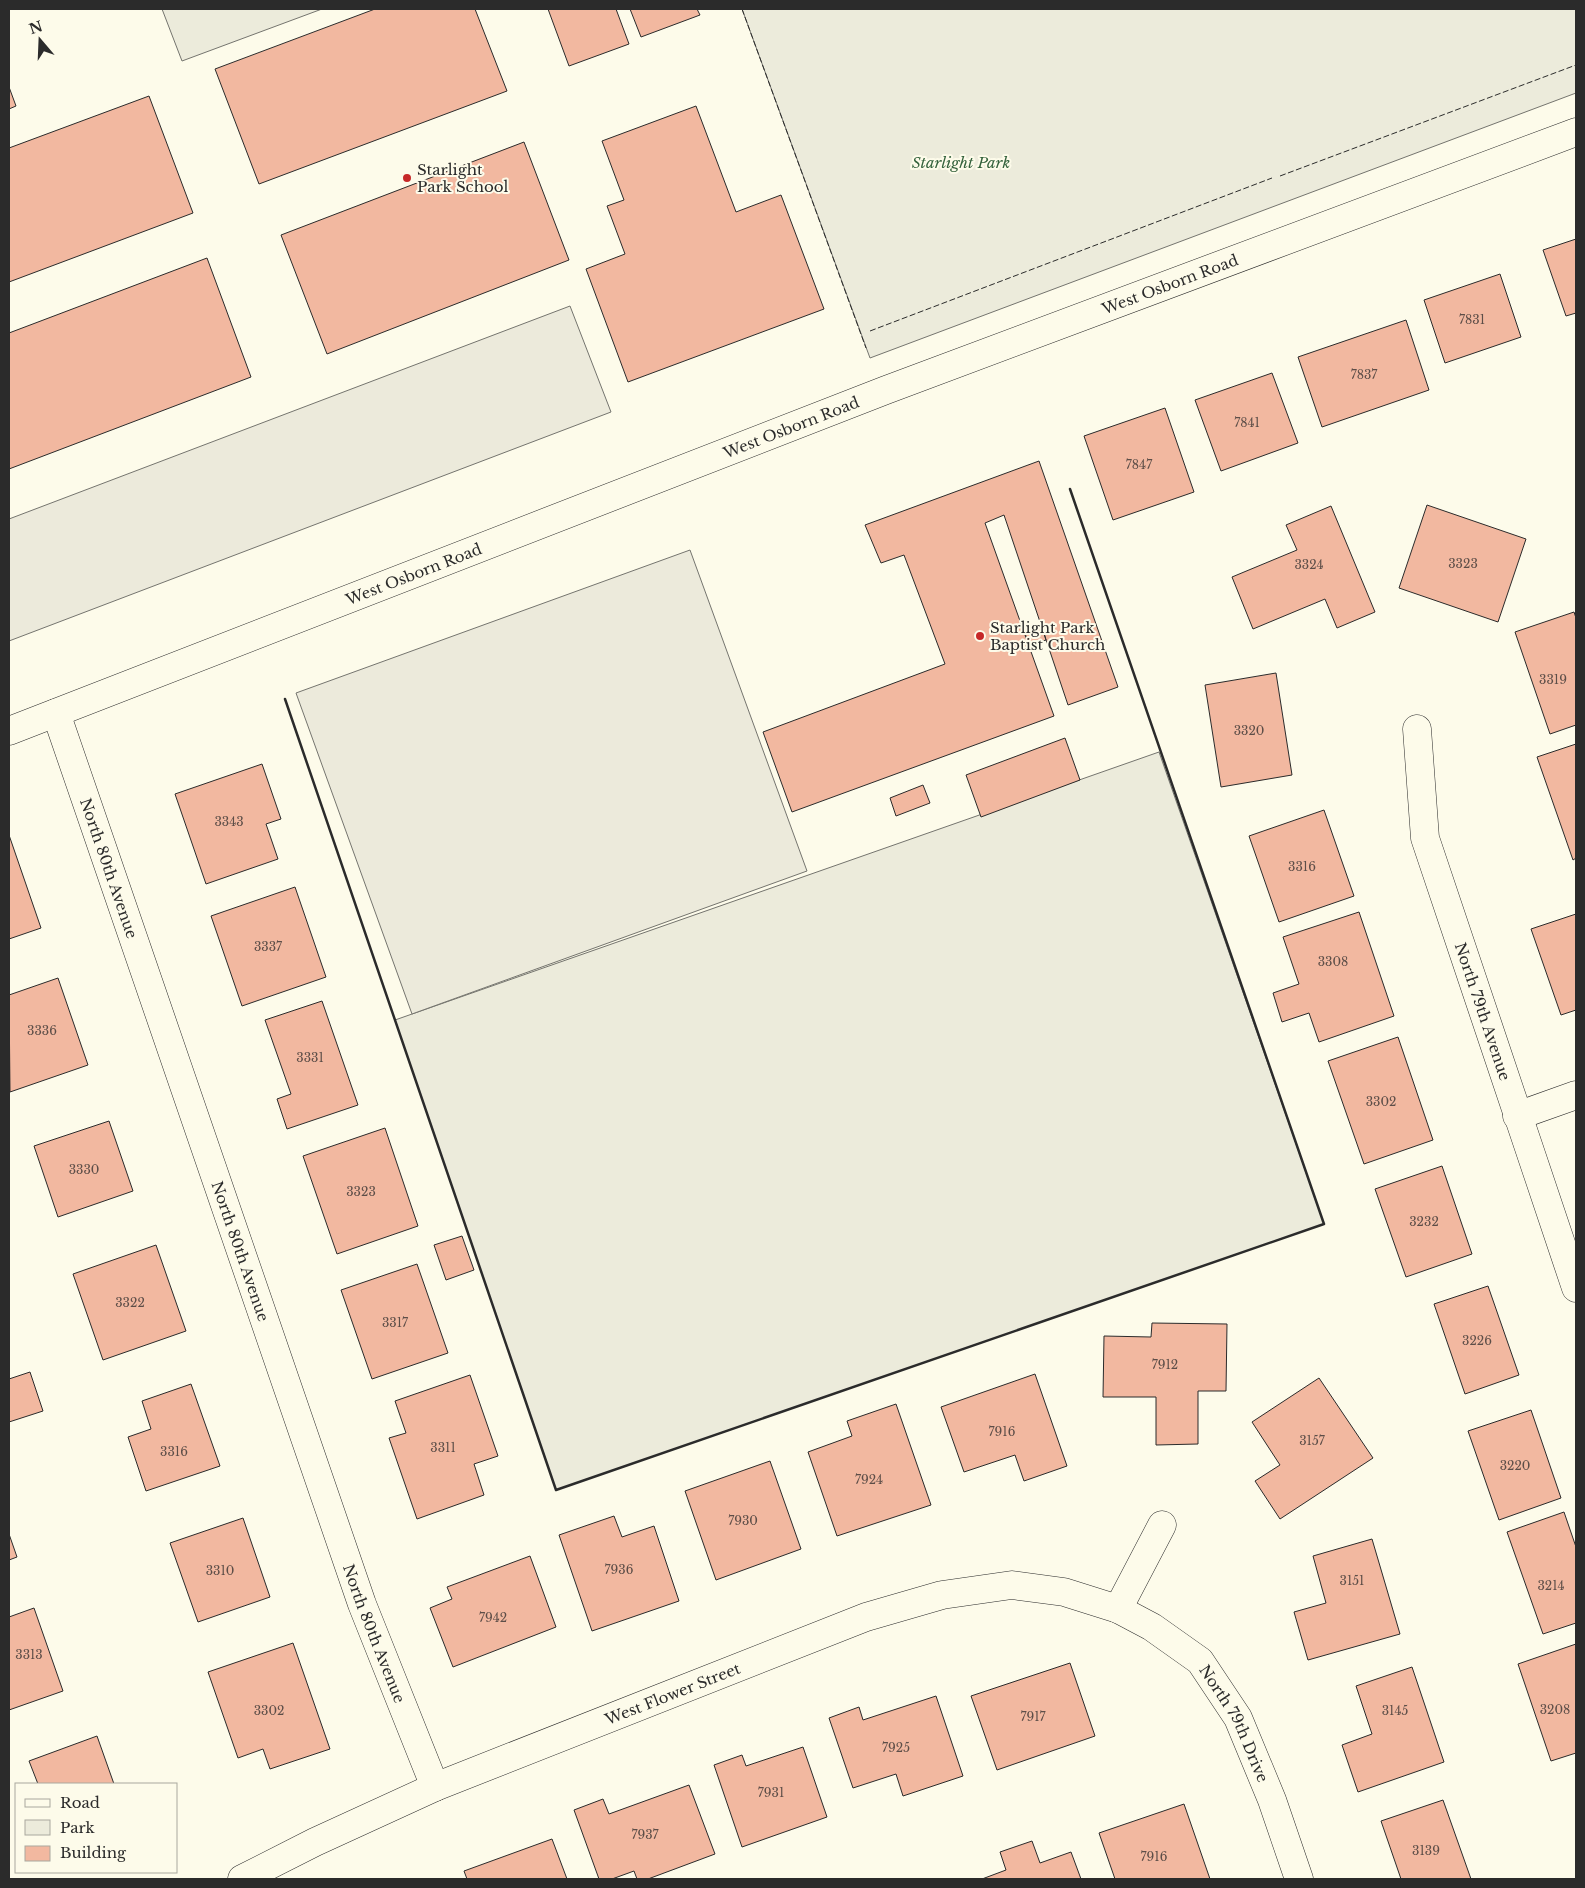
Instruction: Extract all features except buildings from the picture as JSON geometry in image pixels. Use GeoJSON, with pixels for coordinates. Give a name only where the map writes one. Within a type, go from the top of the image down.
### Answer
{"type":"FeatureCollection","features":[{"type":"Feature","properties":{"kind":"street","name":"West Osborn Road"},"geometry":{"type":"LineString","coordinates":[[9,731],[886,390],[1576,132]]}},
{"type":"Feature","properties":{"kind":"street","name":"North 80th Avenue"},"geometry":{"type":"LineString","coordinates":[[56,713],[362,1604],[435,1786]]}},
{"type":"Feature","properties":{"kind":"street","name":"North 79th Avenue"},"geometry":{"type":"LineString","coordinates":[[1417,729],[1425,838],[1576,1288]]}},
{"type":"Feature","properties":{"kind":"street"},"geometry":{"type":"LineString","coordinates":[[1517,1116],[1576,1095]]}},
{"type":"Feature","properties":{"kind":"street"},"geometry":{"type":"LineString","coordinates":[[1118,1609],[1162,1524]]}},
{"type":"Feature","properties":{"kind":"street","name":"West Flower Street"},"geometry":{"type":"LineString","coordinates":[[242,1879],[315,1842],[435,1786],[866,1616],[942,1595],[1012,1585],[1064,1592],[1118,1609]]}},
{"type":"Feature","properties":{"kind":"street","name":"North 79th Drive"},"geometry":{"type":"LineString","coordinates":[[1118,1609],[1152,1626],[1200,1661],[1238,1718],[1272,1800],[1299,1879]]}},
{"type":"Feature","properties":{"kind":"green space"},"geometry":{"type":"Polygon","coordinates":[[[162,9],[322,9],[182,61],[162,9]]]}},
{"type":"Feature","properties":{"kind":"green space","name":"Starlight Park"},"geometry":{"type":"Polygon","coordinates":[[[742,9],[1576,9],[1576,93],[870,358],[742,9]]]}},
{"type":"Feature","properties":{"kind":"green space"},"geometry":{"type":"Polygon","coordinates":[[[1159,752],[1324,1224],[556,1490],[395,1020],[1159,752]]]}},
{"type":"Feature","properties":{"kind":"shaded area"},"geometry":{"type":"Polygon","coordinates":[[[570,306],[611,412],[9,641],[9,519],[570,306]]]}},
{"type":"Feature","properties":{"kind":"shaded area"},"geometry":{"type":"Polygon","coordinates":[[[690,550],[807,871],[412,1014],[296,693],[690,550]]]}},
{"type":"Feature","properties":{"kind":"fence"},"geometry":{"type":"LineString","coordinates":[[742,9],[866,348]]}},
{"type":"Feature","properties":{"kind":"fence"},"geometry":{"type":"LineString","coordinates":[[1280,176],[1576,65]]}},
{"type":"Feature","properties":{"kind":"fence"},"geometry":{"type":"LineString","coordinates":[[870,331],[1272,178]]}},
{"type":"Feature","properties":{"kind":"wall"},"geometry":{"type":"LineString","coordinates":[[285,699],[556,1490],[1324,1224],[1070,489]]}},
{"type":"Feature","properties":{"kind":"place","name":"Starlight Park School"},"geometry":{"type":"Point","coordinates":[407,178]}},
{"type":"Feature","properties":{"kind":"place","name":"Starlight Park Baptist Church"},"geometry":{"type":"Point","coordinates":[980,636]}}]}
